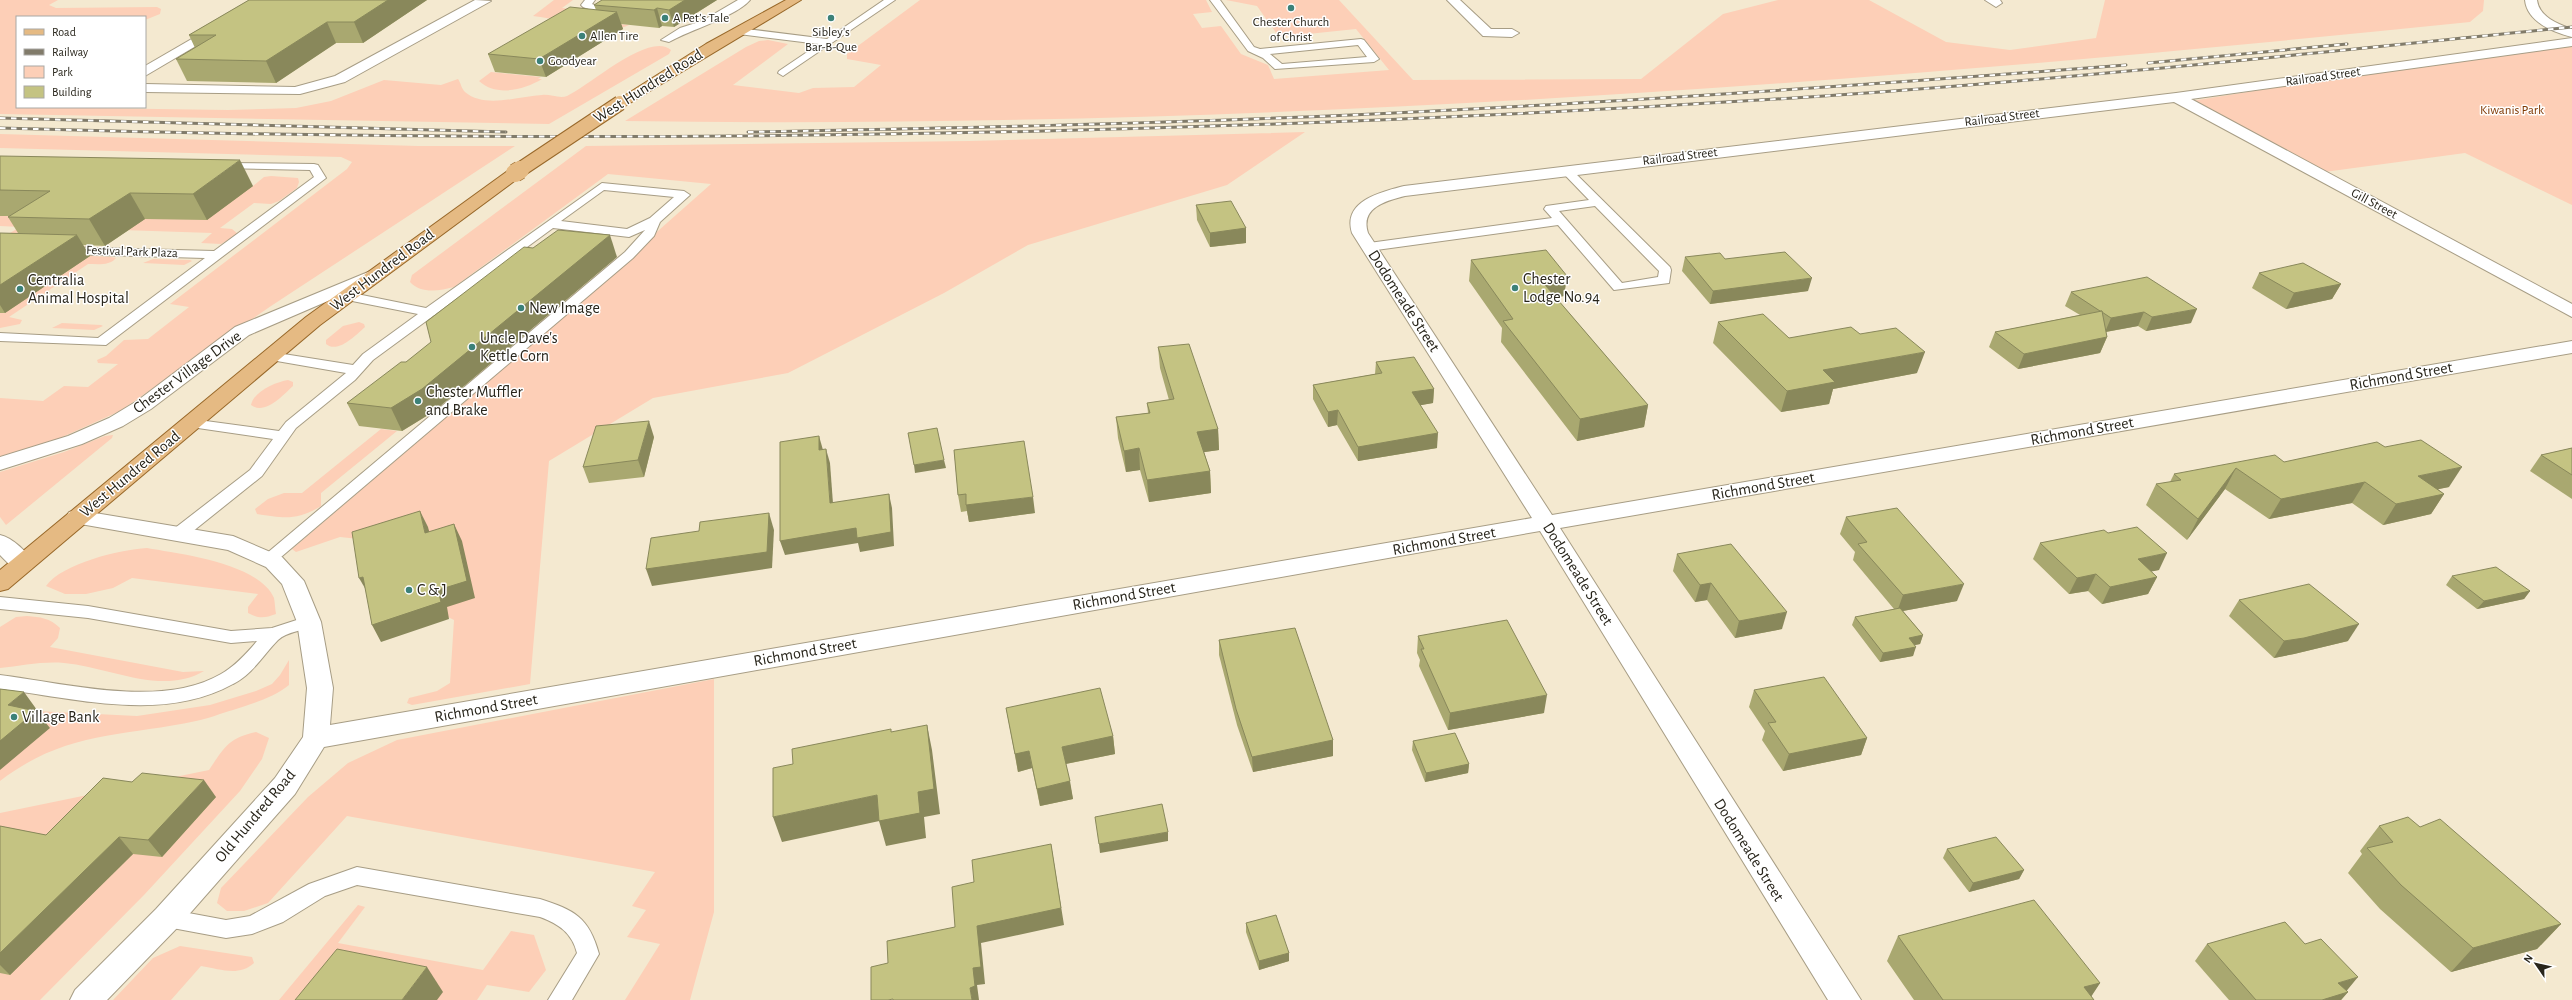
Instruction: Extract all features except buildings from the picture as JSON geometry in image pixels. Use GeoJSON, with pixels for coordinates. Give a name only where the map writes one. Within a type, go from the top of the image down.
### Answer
{"type":"FeatureCollection","features":[{"type":"Feature","properties":{"kind":"main road","name":"West Hundred Road"},"geometry":{"type":"LineString","coordinates":[[0,583],[77,517],[272,356],[373,275],[515,173],[736,24],[753,23],[795,0]]}},
{"type":"Feature","properties":{"kind":"street"},"geometry":{"type":"LineString","coordinates":[[146,71],[268,0]]}},
{"type":"Feature","properties":{"kind":"street"},"geometry":{"type":"LineString","coordinates":[[146,88],[294,91],[319,86],[340,79],[485,0]]}},
{"type":"Feature","properties":{"kind":"street"},"geometry":{"type":"LineString","coordinates":[[1453,0],[1488,34],[1512,33]]}},
{"type":"Feature","properties":{"kind":"street"},"geometry":{"type":"LineString","coordinates":[[2530,0],[2532,8],[2548,24],[2572,33]]}},
{"type":"Feature","properties":{"kind":"street","name":"Railroad Street"},"geometry":{"type":"LineString","coordinates":[[1431,188],[2176,97],[2572,42]]}},
{"type":"Feature","properties":{"kind":"street","name":"Gill Street"},"geometry":{"type":"LineString","coordinates":[[2176,97],[2572,311]]}},
{"type":"Feature","properties":{"kind":"street","name":"Dodomeade Street"},"geometry":{"type":"LineString","coordinates":[[1431,188],[1389,195],[1374,202],[1363,210],[1358,220],[1360,233],[1546,523],[1767,880],[1845,1000]]}},
{"type":"Feature","properties":{"kind":"street","name":"Chester Village Drive"},"geometry":{"type":"LineString","coordinates":[[0,464],[75,440],[116,422],[144,405],[242,331],[373,275]]}},
{"type":"Feature","properties":{"kind":"street","name":"Richmond Street"},"geometry":{"type":"LineString","coordinates":[[316,738],[1546,523],[2572,347]]}},
{"type":"Feature","properties":{"kind":"street","name":"Old Hundred Road"},"geometry":{"type":"LineString","coordinates":[[77,517],[181,532],[234,542],[268,559],[292,581],[309,622],[320,688],[316,738],[285,786],[167,918],[86,1000]]}},
{"type":"Feature","properties":{"kind":"street"},"geometry":{"type":"LineString","coordinates":[[0,542],[22,564]]}},
{"type":"Feature","properties":{"kind":"lane"},"geometry":{"type":"LineString","coordinates":[[590,0],[586,5],[605,12],[625,0]]}},
{"type":"Feature","properties":{"kind":"lane"},"geometry":{"type":"LineString","coordinates":[[666,40],[683,30],[714,18],[745,0]]}},
{"type":"Feature","properties":{"kind":"lane"},"geometry":{"type":"LineString","coordinates":[[783,73],[890,0]]}},
{"type":"Feature","properties":{"kind":"lane"},"geometry":{"type":"LineString","coordinates":[[1215,0],[1251,49],[1259,52],[1270,56],[1279,67],[1374,59],[1361,42],[1259,52]]}},
{"type":"Feature","properties":{"kind":"lane"},"geometry":{"type":"LineString","coordinates":[[714,18],[736,24],[829,42]]}},
{"type":"Feature","properties":{"kind":"lane"},"geometry":{"type":"LineString","coordinates":[[0,337],[101,342],[320,178],[314,167],[212,166]]}},
{"type":"Feature","properties":{"kind":"lane"},"geometry":{"type":"LineString","coordinates":[[1567,171],[1598,202],[1665,270],[1664,280],[1619,287],[1550,209],[1598,202]]}},
{"type":"Feature","properties":{"kind":"lane"},"geometry":{"type":"LineString","coordinates":[[181,532],[256,473],[291,425],[356,370],[368,357],[602,186],[684,195],[654,221],[629,233],[552,224]]}},
{"type":"Feature","properties":{"kind":"lane"},"geometry":{"type":"LineString","coordinates":[[268,559],[629,255],[650,233],[654,221]]}},
{"type":"Feature","properties":{"kind":"lane"},"geometry":{"type":"LineString","coordinates":[[1369,247],[1560,221]]}},
{"type":"Feature","properties":{"kind":"lane","name":"Festival Park Plaza"},"geometry":{"type":"LineString","coordinates":[[54,250],[217,255]]}},
{"type":"Feature","properties":{"kind":"lane"},"geometry":{"type":"LineString","coordinates":[[347,296],[430,313]]}},
{"type":"Feature","properties":{"kind":"lane"},"geometry":{"type":"LineString","coordinates":[[272,356],[356,370]]}},
{"type":"Feature","properties":{"kind":"lane"},"geometry":{"type":"LineString","coordinates":[[191,423],[283,436]]}},
{"type":"Feature","properties":{"kind":"lane"},"geometry":{"type":"LineString","coordinates":[[0,603],[88,612],[231,637],[273,634],[309,622]]}},
{"type":"Feature","properties":{"kind":"lane"},"geometry":{"type":"LineString","coordinates":[[0,682],[137,698],[190,693],[226,681],[250,664],[273,634]]}},
{"type":"Feature","properties":{"kind":"lane"},"geometry":{"type":"LineString","coordinates":[[167,918],[226,929],[252,925],[275,915],[317,890],[357,876],[540,908],[560,915],[572,923],[584,937],[588,954],[559,1000]]}},
{"type":"Feature","properties":{"kind":"green space"},"geometry":{"type":"Polygon","coordinates":[[[0,0],[58,0],[49,5],[56,8],[157,7],[161,9],[160,14],[146,20],[146,16],[16,16],[16,108],[228,110],[296,108],[331,101],[384,80],[441,85],[458,79],[465,92],[482,100],[492,101],[545,95],[564,97],[577,91],[619,62],[634,54],[648,48],[661,46],[671,50],[669,54],[549,124],[0,114],[0,0]]]}},
{"type":"Feature","properties":{"kind":"green space"},"geometry":{"type":"Polygon","coordinates":[[[554,0],[573,0],[562,8],[572,9],[600,22],[629,25],[621,28],[597,28],[533,16],[554,0]]]}},
{"type":"Feature","properties":{"kind":"green space"},"geometry":{"type":"Polygon","coordinates":[[[920,0],[1206,0],[1212,12],[1193,14],[1202,28],[1221,26],[1241,54],[1268,65],[1274,79],[1389,70],[1356,29],[1279,37],[1257,6],[1226,0],[1339,0],[1413,80],[1641,79],[1723,14],[1778,0],[1869,0],[1946,42],[2010,50],[2096,38],[2105,0],[2484,0],[2483,11],[2470,22],[2240,45],[2010,65],[1779,83],[1549,98],[1318,110],[1087,118],[856,122],[625,121],[746,47],[759,41],[768,40],[788,44],[733,85],[799,93],[813,88],[854,87],[881,65],[847,59],[847,54],[920,0]]]}},
{"type":"Feature","properties":{"kind":"green space","name":"Kiwanis Park"},"geometry":{"type":"Polygon","coordinates":[[[2572,40],[2572,205],[2465,153],[2317,173],[2185,102],[2572,40]]]}},
{"type":"Feature","properties":{"kind":"green space"},"geometry":{"type":"Polygon","coordinates":[[[491,72],[541,77],[538,79],[542,79],[519,89],[493,89],[479,81],[491,72]]]}},
{"type":"Feature","properties":{"kind":"green space"},"geometry":{"type":"Polygon","coordinates":[[[1305,132],[1227,185],[1028,245],[944,293],[788,373],[653,398],[549,461],[530,684],[412,705],[407,703],[409,698],[437,691],[450,683],[454,620],[388,588],[359,539],[340,537],[296,552],[292,549],[631,259],[650,238],[711,184],[608,174],[454,287],[442,290],[425,290],[414,286],[410,282],[412,275],[586,146],[969,141],[1305,132]]]}},
{"type":"Feature","properties":{"kind":"green space"},"geometry":{"type":"Polygon","coordinates":[[[0,134],[418,146],[515,146],[271,306],[120,411],[58,439],[0,457],[0,398],[43,401],[64,386],[88,387],[118,364],[98,363],[97,360],[106,356],[124,340],[148,339],[189,307],[170,304],[347,169],[352,162],[341,157],[0,148],[0,134]]]}},
{"type":"Feature","properties":{"kind":"green space"},"geometry":{"type":"Polygon","coordinates":[[[271,176],[298,178],[299,182],[297,188],[279,201],[271,204],[254,203],[220,228],[232,229],[238,234],[221,244],[201,243],[212,233],[32,227],[21,234],[10,233],[20,227],[0,226],[0,181],[253,186],[264,177],[271,176]]]}},
{"type":"Feature","properties":{"kind":"green space"},"geometry":{"type":"Polygon","coordinates":[[[0,251],[116,258],[107,263],[88,264],[9,317],[22,320],[20,324],[0,328],[0,251]]]}},
{"type":"Feature","properties":{"kind":"green space"},"geometry":{"type":"Polygon","coordinates":[[[153,259],[192,261],[184,265],[143,263],[153,259]]]}},
{"type":"Feature","properties":{"kind":"green space"},"geometry":{"type":"Polygon","coordinates":[[[359,322],[364,324],[365,327],[352,339],[336,347],[326,344],[326,340],[343,326],[359,322]]]}},
{"type":"Feature","properties":{"kind":"green space"},"geometry":{"type":"Polygon","coordinates":[[[62,323],[103,326],[94,330],[52,328],[62,323]]]}},
{"type":"Feature","properties":{"kind":"green space"},"geometry":{"type":"Polygon","coordinates":[[[288,380],[293,382],[293,386],[274,403],[262,408],[256,408],[251,405],[256,395],[261,391],[272,385],[288,380]]]}},
{"type":"Feature","properties":{"kind":"green space"},"geometry":{"type":"Polygon","coordinates":[[[381,429],[397,431],[321,493],[321,506],[304,514],[290,517],[275,517],[257,514],[255,509],[268,499],[284,493],[302,493],[381,429]]]}},
{"type":"Feature","properties":{"kind":"green space"},"geometry":{"type":"Polygon","coordinates":[[[113,435],[112,438],[6,525],[0,517],[0,472],[64,452],[105,436],[113,435]]]}},
{"type":"Feature","properties":{"kind":"green space"},"geometry":{"type":"Polygon","coordinates":[[[147,548],[179,553],[217,562],[236,568],[252,576],[266,586],[274,598],[276,614],[262,617],[248,613],[248,607],[258,594],[132,578],[113,588],[86,594],[65,594],[46,586],[54,578],[78,564],[107,555],[147,548]]]}},
{"type":"Feature","properties":{"kind":"green space"},"geometry":{"type":"Polygon","coordinates":[[[27,616],[45,619],[60,628],[58,638],[50,647],[183,672],[204,671],[188,678],[171,681],[153,681],[64,663],[40,663],[0,668],[0,627],[16,617],[27,616]]]}},
{"type":"Feature","properties":{"kind":"green space"},"geometry":{"type":"Polygon","coordinates":[[[289,660],[289,685],[283,690],[262,700],[201,720],[94,738],[71,744],[24,765],[0,781],[0,704],[35,711],[137,716],[210,705],[256,691],[272,684],[280,675],[289,660]]]}},
{"type":"Feature","properties":{"kind":"green space"},"geometry":{"type":"Polygon","coordinates":[[[714,679],[714,912],[690,1000],[625,1000],[660,944],[627,937],[646,910],[632,906],[655,872],[347,816],[268,903],[244,911],[227,911],[217,903],[221,888],[308,797],[348,763],[397,740],[714,679]]]}},
{"type":"Feature","properties":{"kind":"green space"},"geometry":{"type":"Polygon","coordinates":[[[256,732],[269,738],[262,759],[240,791],[144,895],[40,1000],[0,1000],[0,813],[209,770],[228,745],[239,737],[256,732]]]}},
{"type":"Feature","properties":{"kind":"green space"},"geometry":{"type":"Polygon","coordinates":[[[358,905],[365,907],[338,943],[483,970],[511,931],[534,935],[546,970],[529,992],[487,985],[477,1000],[279,1000],[358,905]]]}},
{"type":"Feature","properties":{"kind":"green space"},"geometry":{"type":"Polygon","coordinates":[[[180,946],[252,957],[254,963],[242,970],[236,971],[201,966],[171,1000],[113,1000],[153,958],[180,946]]]}},
{"type":"Feature","properties":{"kind":"railway"},"geometry":{"type":"LineString","coordinates":[[0,128],[457,136],[685,136],[913,134],[1368,120],[1596,110],[1824,96],[2011,82],[2572,27]]}},
{"type":"Feature","properties":{"kind":"railway"},"geometry":{"type":"LineString","coordinates":[[2148,63],[2347,44]]}},
{"type":"Feature","properties":{"kind":"railway"},"geometry":{"type":"LineString","coordinates":[[748,132],[1125,123],[1351,115],[1739,93],[2126,65]]}},
{"type":"Feature","properties":{"kind":"railway"},"geometry":{"type":"LineString","coordinates":[[0,118],[506,132]]}},
{"type":"Feature","properties":{"kind":"place","name":"Chester Church of Christ"},"geometry":{"type":"Point","coordinates":[1291,8]}},
{"type":"Feature","properties":{"kind":"place","name":"A Pet’s Tale"},"geometry":{"type":"Point","coordinates":[665,18]}},
{"type":"Feature","properties":{"kind":"place","name":"Sibley's Bar-B-Que"},"geometry":{"type":"Point","coordinates":[831,18]}},
{"type":"Feature","properties":{"kind":"place","name":"Allen Tire"},"geometry":{"type":"Point","coordinates":[582,36]}},
{"type":"Feature","properties":{"kind":"place","name":"Goodyear"},"geometry":{"type":"Point","coordinates":[540,61]}},
{"type":"Feature","properties":{"kind":"place","name":"Chester Lodge No.94"},"geometry":{"type":"Point","coordinates":[1515,288]}},
{"type":"Feature","properties":{"kind":"place","name":"Centralia Animal Hospital"},"geometry":{"type":"Point","coordinates":[20,289]}},
{"type":"Feature","properties":{"kind":"place","name":"New Image"},"geometry":{"type":"Point","coordinates":[521,308]}},
{"type":"Feature","properties":{"kind":"place","name":"Uncle Dave's Kettle Corn"},"geometry":{"type":"Point","coordinates":[472,347]}},
{"type":"Feature","properties":{"kind":"place","name":"Chester Muffler and Brake"},"geometry":{"type":"Point","coordinates":[418,401]}},
{"type":"Feature","properties":{"kind":"place","name":"C & J"},"geometry":{"type":"Point","coordinates":[409,590]}},
{"type":"Feature","properties":{"kind":"place","name":"Village Bank"},"geometry":{"type":"Point","coordinates":[14,717]}}]}
